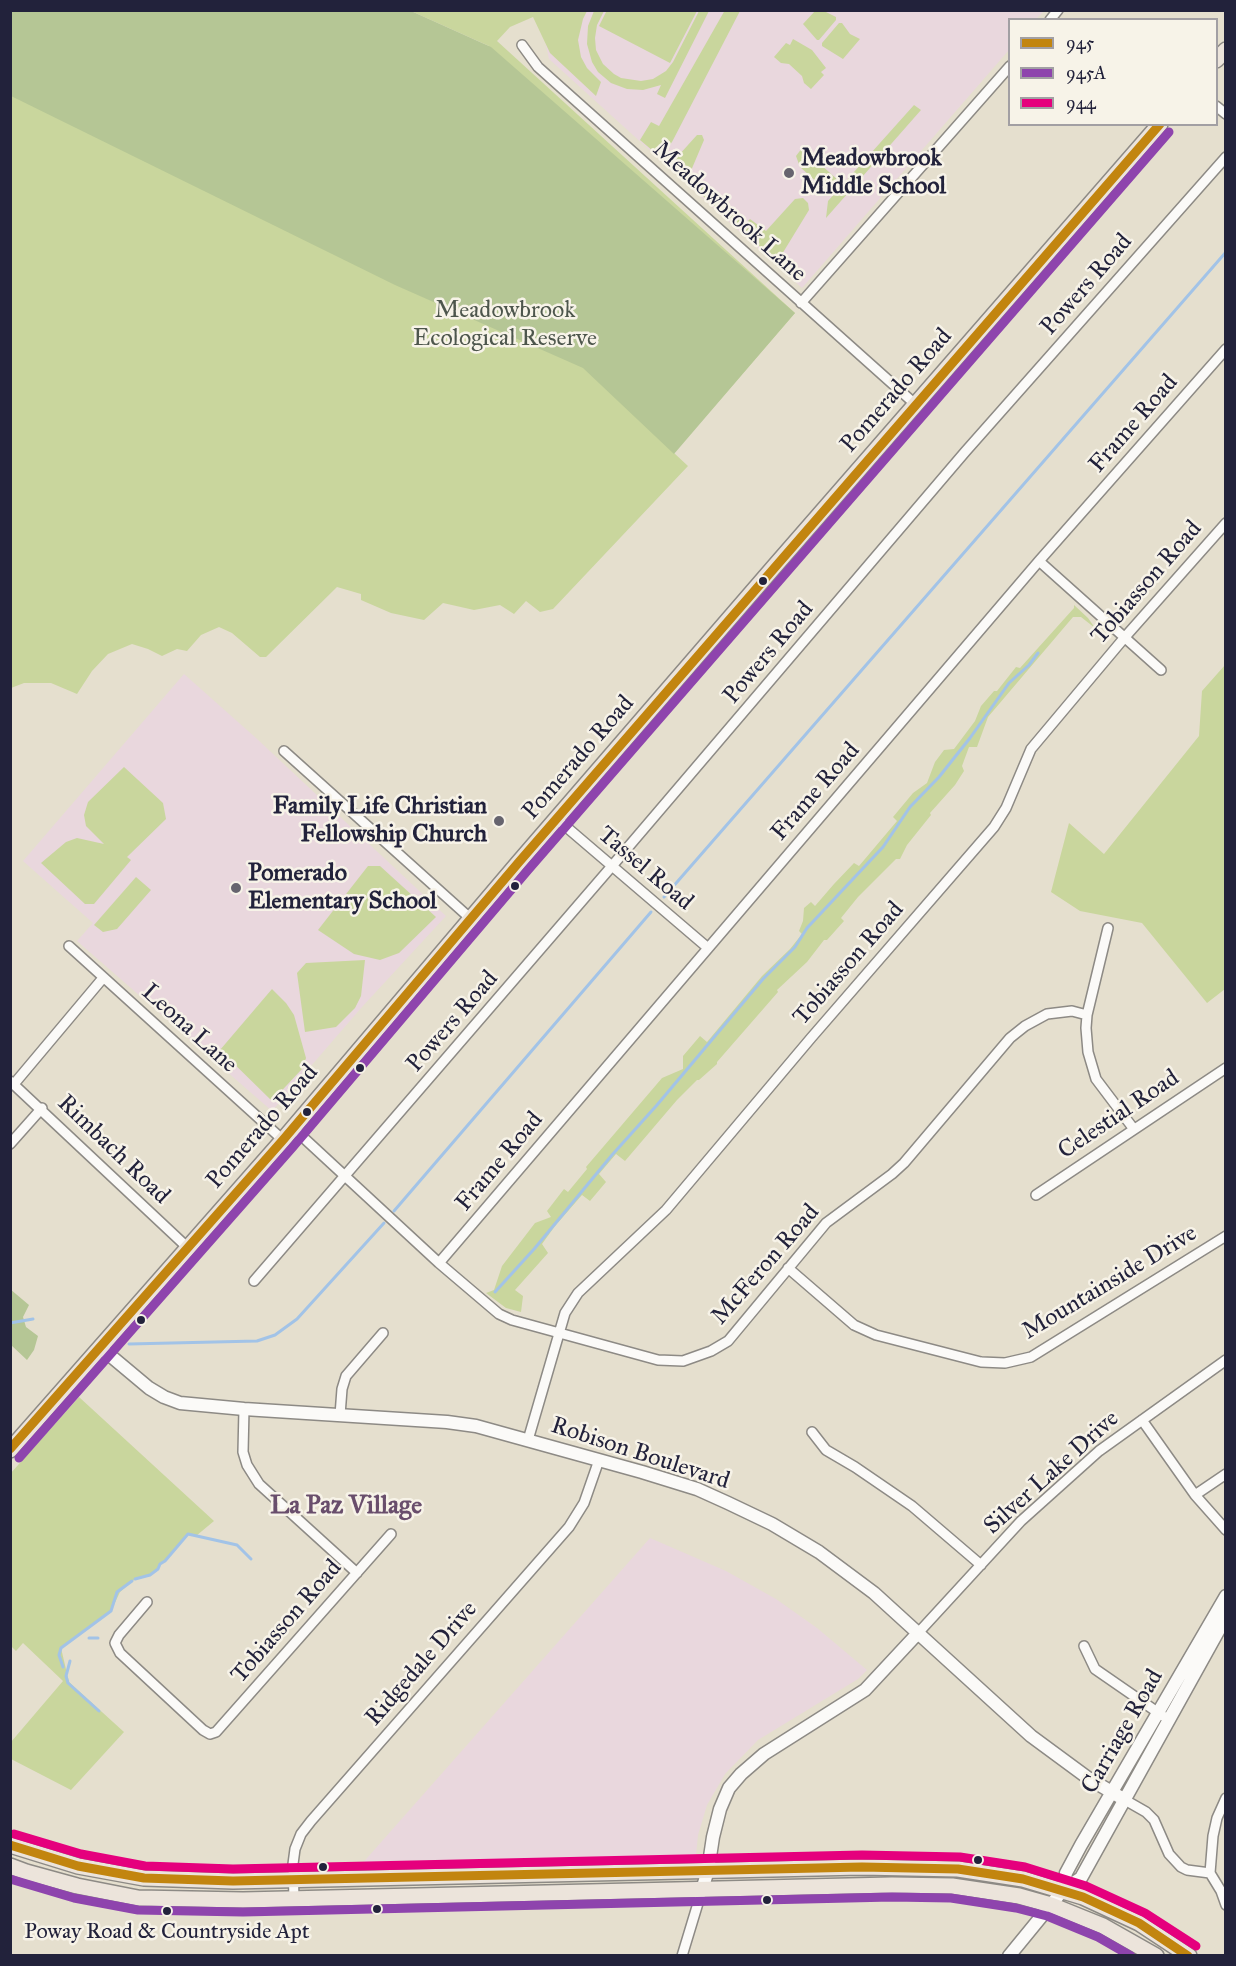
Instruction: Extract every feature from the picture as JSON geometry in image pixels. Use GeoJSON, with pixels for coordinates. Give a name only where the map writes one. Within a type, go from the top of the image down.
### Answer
{"type":"FeatureCollection","features":[{"type":"Feature","properties":{"kind":"main road","name":"Pomerado Road"},"geometry":{"type":"LineString","coordinates":[[10,1450],[288,1134],[471,918],[1158,126]]}},
{"type":"Feature","properties":{"kind":"main road"},"geometry":{"type":"LineString","coordinates":[[10,1845],[69,1863],[144,1878],[232,1881],[869,1867],[947,1868],[1004,1875],[1088,1899],[1139,1923],[1189,1956]]}},
{"type":"Feature","properties":{"kind":"main road"},"geometry":{"type":"LineString","coordinates":[[10,1865],[21,1861],[43,1868],[69,1863]]}},
{"type":"Feature","properties":{"kind":"main road"},"geometry":{"type":"LineString","coordinates":[[10,1865],[26,1872],[77,1886],[144,1898],[294,1899],[934,1885],[1003,1893],[1052,1905],[1103,1926],[1156,1956]]}},
{"type":"Feature","properties":{"kind":"main road"},"geometry":{"type":"LineString","coordinates":[[144,1878],[144,1898]]}},
{"type":"Feature","properties":{"kind":"street","name":"Meadowbrook Lane"},"geometry":{"type":"LineString","coordinates":[[522,45],[538,67],[915,404]]}},
{"type":"Feature","properties":{"kind":"street"},"geometry":{"type":"LineString","coordinates":[[801,303],[1008,68]]}},
{"type":"Feature","properties":{"kind":"street","name":"Powers Road"},"geometry":{"type":"LineString","coordinates":[[254,1281],[965,452],[1226,157]]}},
{"type":"Feature","properties":{"kind":"street","name":"Frame Road"},"geometry":{"type":"LineString","coordinates":[[439,1263],[1039,561],[1226,350]]}},
{"type":"Feature","properties":{"kind":"street","name":"Tobiasson Road"},"geometry":{"type":"LineString","coordinates":[[528,1440],[565,1313],[578,1293],[666,1210],[994,827],[1006,808],[1031,749],[1125,637],[1226,523]]}},
{"type":"Feature","properties":{"kind":"street"},"geometry":{"type":"LineString","coordinates":[[1039,561],[1161,670]]}},
{"type":"Feature","properties":{"kind":"street"},"geometry":{"type":"LineString","coordinates":[[284,751],[471,918]]}},
{"type":"Feature","properties":{"kind":"street","name":"Tassel Road"},"geometry":{"type":"LineString","coordinates":[[557,819],[708,948]]}},
{"type":"Feature","properties":{"kind":"street"},"geometry":{"type":"LineString","coordinates":[[1108,928],[1088,1015],[1086,1028],[1088,1052],[1096,1079],[1133,1128]]}},
{"type":"Feature","properties":{"kind":"street","name":"Leona Lane"},"geometry":{"type":"LineString","coordinates":[[69,946],[103,978],[288,1134]]}},
{"type":"Feature","properties":{"kind":"street"},"geometry":{"type":"LineString","coordinates":[[12,1082],[103,978]]}},
{"type":"Feature","properties":{"kind":"street","name":"McFeron Road"},"geometry":{"type":"LineString","coordinates":[[288,1134],[345,1177],[499,1314],[512,1320],[658,1360],[683,1361],[711,1351],[728,1341],[834,1216],[904,1163],[1010,1038],[1024,1026],[1047,1014],[1072,1011],[1088,1015]]}},
{"type":"Feature","properties":{"kind":"street","name":"Celestial Road"},"geometry":{"type":"LineString","coordinates":[[1035,1195],[1226,1068]]}},
{"type":"Feature","properties":{"kind":"street","name":"Rimbach Road"},"geometry":{"type":"LineString","coordinates":[[12,1082],[188,1248]]}},
{"type":"Feature","properties":{"kind":"street"},"geometry":{"type":"LineString","coordinates":[[10,1144],[42,1108]]}},
{"type":"Feature","properties":{"kind":"street","name":"Mountainside Drive"},"geometry":{"type":"LineString","coordinates":[[788,1268],[854,1325],[876,1335],[981,1362],[1005,1363],[1031,1357],[1226,1236]]}},
{"type":"Feature","properties":{"kind":"street"},"geometry":{"type":"LineString","coordinates":[[340,1415],[342,1389],[346,1376],[383,1333]]}},
{"type":"Feature","properties":{"kind":"street","name":"Robison Boulevard"},"geometry":{"type":"LineString","coordinates":[[100,1347],[149,1388],[180,1403],[476,1426],[696,1489],[772,1524],[828,1559],[874,1593],[919,1632],[1031,1736],[1088,1778],[1125,1800]]}},
{"type":"Feature","properties":{"kind":"street","name":"Silver Lake Drive"},"geometry":{"type":"LineString","coordinates":[[919,1632],[1021,1521],[1099,1451],[1226,1360]]}},
{"type":"Feature","properties":{"kind":"street"},"geometry":{"type":"LineString","coordinates":[[244,1409],[243,1452],[247,1465],[259,1484],[357,1573]]}},
{"type":"Feature","properties":{"kind":"street"},"geometry":{"type":"LineString","coordinates":[[1142,1420],[1196,1495],[1226,1530]]}},
{"type":"Feature","properties":{"kind":"street"},"geometry":{"type":"LineString","coordinates":[[812,1431],[826,1450],[912,1506],[981,1565]]}},
{"type":"Feature","properties":{"kind":"street","name":"Ridgedale Drive"},"geometry":{"type":"LineString","coordinates":[[294,1899],[295,1849],[310,1821],[569,1527],[584,1503],[599,1460]]}},
{"type":"Feature","properties":{"kind":"street"},"geometry":{"type":"LineString","coordinates":[[1196,1495],[1226,1474]]}},
{"type":"Feature","properties":{"kind":"street","name":"Tobiasson Road"},"geometry":{"type":"LineString","coordinates":[[147,1602],[118,1635],[115,1643],[120,1653],[210,1734],[216,1732],[391,1534]]}},
{"type":"Feature","properties":{"kind":"street","name":"Carriage Road"},"geometry":{"type":"LineString","coordinates":[[1009,1956],[1063,1890],[1081,1878],[1125,1800],[1163,1717],[1226,1596]]}},
{"type":"Feature","properties":{"kind":"street","name":"Carriage Road"},"geometry":{"type":"LineString","coordinates":[[1063,1890],[1066,1873],[1113,1793],[1226,1617]]}},
{"type":"Feature","properties":{"kind":"street"},"geometry":{"type":"LineString","coordinates":[[682,1956],[708,1870],[720,1809],[729,1788],[764,1754],[865,1690],[919,1632]]}},
{"type":"Feature","properties":{"kind":"street"},"geometry":{"type":"LineString","coordinates":[[1084,1646],[1095,1669],[1163,1717]]}},
{"type":"Feature","properties":{"kind":"street"},"geometry":{"type":"LineString","coordinates":[[1125,1800],[1146,1812],[1154,1820],[1169,1854],[1181,1867],[1210,1873]]}},
{"type":"Feature","properties":{"kind":"street"},"geometry":{"type":"LineString","coordinates":[[1224,1804],[1213,1836],[1210,1873],[1226,1905]]}},
{"type":"Feature","properties":{"kind":"shaded area","name":"Meadowbrook Middle School"},"geometry":{"type":"Polygon","coordinates":[[[538,10],[1044,11],[1037,18],[1008,18],[1008,51],[802,288],[549,59],[538,10]]]}},
{"type":"Feature","properties":{"kind":"shaded area","name":"Pomerado Elementary School"},"geometry":{"type":"Polygon","coordinates":[[[184,674],[256,738],[446,916],[362,1007],[272,1111],[77,941],[93,923],[23,861],[184,674]]]}},
{"type":"Feature","properties":{"kind":"shaded area"},"geometry":{"type":"Polygon","coordinates":[[[650,1538],[726,1571],[776,1599],[817,1628],[867,1670],[858,1679],[758,1740],[725,1774],[707,1805],[698,1835],[696,1855],[689,1860],[360,1866],[650,1538]]]}},
{"type":"Feature","properties":{"kind":"green space"},"geometry":{"type":"Polygon","coordinates":[[[607,10],[697,11],[670,63],[599,26],[607,10]]]}},
{"type":"Feature","properties":{"kind":"green space"},"geometry":{"type":"Polygon","coordinates":[[[725,10],[740,11],[672,142],[660,157],[640,140],[651,122],[659,126],[725,10]]]}},
{"type":"Feature","properties":{"kind":"green space","name":"Meadowbrook Ecological Reserve"},"geometry":{"type":"Polygon","coordinates":[[[10,11],[489,46],[411,11],[587,11],[578,40],[581,57],[587,68],[601,82],[596,96],[550,53],[533,17],[510,27],[497,41],[795,313],[674,453],[688,466],[553,609],[540,612],[526,601],[514,614],[500,605],[474,610],[443,603],[424,620],[391,613],[361,600],[361,594],[337,587],[266,657],[260,657],[232,633],[219,627],[201,635],[187,651],[177,649],[162,656],[132,644],[108,654],[92,671],[77,694],[51,683],[24,683],[11,688],[10,11]]]}},
{"type":"Feature","properties":{"kind":"green space"},"geometry":{"type":"Polygon","coordinates":[[[10,11],[411,11],[491,47],[795,313],[674,454],[583,368],[395,285],[11,96],[10,11]]]}},
{"type":"Feature","properties":{"kind":"green space"},"geometry":{"type":"Polygon","coordinates":[[[594,11],[604,11],[597,25],[595,38],[596,50],[603,64],[621,78],[641,81],[653,79],[666,71],[699,11],[709,11],[665,98],[657,94],[661,85],[643,90],[627,89],[611,83],[598,72],[592,62],[587,44],[588,26],[594,11]]]}},
{"type":"Feature","properties":{"kind":"green space"},"geometry":{"type":"Polygon","coordinates":[[[815,11],[824,11],[836,17],[819,40],[803,24],[815,11]]]}},
{"type":"Feature","properties":{"kind":"green space"},"geometry":{"type":"Polygon","coordinates":[[[839,23],[842,23],[850,34],[860,39],[843,59],[822,46],[839,23]]]}},
{"type":"Feature","properties":{"kind":"green space"},"geometry":{"type":"Polygon","coordinates":[[[793,39],[812,50],[826,68],[821,72],[824,75],[811,89],[804,83],[802,76],[789,64],[781,63],[774,57],[786,43],[790,45],[793,39]]]}},
{"type":"Feature","properties":{"kind":"green space"},"geometry":{"type":"Polygon","coordinates":[[[914,105],[921,110],[826,218],[828,201],[914,105]]]}},
{"type":"Feature","properties":{"kind":"green space"},"geometry":{"type":"Polygon","coordinates":[[[697,135],[702,135],[704,140],[690,173],[746,223],[750,219],[766,231],[795,199],[803,198],[808,203],[809,210],[779,259],[775,260],[669,166],[697,135]]]}},
{"type":"Feature","properties":{"kind":"green space"},"geometry":{"type":"Polygon","coordinates":[[[802,148],[838,180],[826,194],[819,184],[800,167],[796,156],[802,148]]]}},
{"type":"Feature","properties":{"kind":"green space"},"geometry":{"type":"Polygon","coordinates":[[[1074,605],[1095,628],[1081,617],[1073,617],[988,717],[977,747],[969,747],[962,766],[964,771],[955,785],[930,813],[931,815],[907,845],[900,859],[896,859],[858,897],[841,918],[844,921],[827,940],[824,940],[807,962],[777,990],[778,992],[717,1064],[677,1100],[625,1161],[616,1154],[599,1174],[606,1182],[590,1201],[582,1195],[555,1226],[542,1244],[548,1253],[515,1290],[523,1296],[521,1312],[506,1308],[486,1293],[494,1290],[502,1266],[535,1223],[551,1217],[547,1211],[564,1189],[568,1192],[587,1169],[586,1167],[662,1078],[683,1069],[683,1056],[700,1036],[707,1042],[762,976],[790,949],[802,934],[799,931],[804,908],[811,902],[815,906],[854,863],[859,866],[897,821],[893,817],[913,793],[927,783],[935,762],[944,750],[954,749],[975,721],[981,706],[994,691],[997,691],[1016,667],[1020,668],[1074,608],[1074,605]]]}},
{"type":"Feature","properties":{"kind":"green space"},"geometry":{"type":"Polygon","coordinates":[[[1225,665],[1225,989],[1207,1003],[1142,923],[1080,911],[1051,892],[1069,823],[1104,854],[1199,736],[1202,691],[1225,665]]]}},
{"type":"Feature","properties":{"kind":"green space"},"geometry":{"type":"Polygon","coordinates":[[[124,767],[163,803],[166,819],[127,857],[131,860],[94,904],[85,904],[41,863],[66,842],[77,838],[104,844],[86,826],[84,815],[88,802],[124,767]]]}},
{"type":"Feature","properties":{"kind":"green space"},"geometry":{"type":"Polygon","coordinates":[[[368,866],[380,866],[436,917],[399,953],[380,960],[354,954],[318,930],[368,866]]]}},
{"type":"Feature","properties":{"kind":"green space"},"geometry":{"type":"Polygon","coordinates":[[[136,877],[151,890],[117,929],[103,932],[94,925],[136,877]]]}},
{"type":"Feature","properties":{"kind":"green space"},"geometry":{"type":"Polygon","coordinates":[[[365,960],[361,996],[355,1008],[336,1027],[305,1032],[297,973],[306,963],[365,960]]]}},
{"type":"Feature","properties":{"kind":"green space"},"geometry":{"type":"Polygon","coordinates":[[[272,989],[294,1015],[306,1058],[302,1069],[272,1101],[220,1050],[272,989]]]}},
{"type":"Feature","properties":{"kind":"green space"},"geometry":{"type":"Polygon","coordinates":[[[10,1289],[29,1305],[23,1317],[26,1327],[38,1336],[34,1350],[27,1360],[11,1345],[10,1289]]]}},
{"type":"Feature","properties":{"kind":"green space"},"geometry":{"type":"Polygon","coordinates":[[[79,1397],[214,1521],[196,1536],[188,1534],[158,1569],[150,1575],[135,1579],[120,1592],[111,1611],[61,1648],[69,1682],[124,1732],[71,1790],[11,1759],[11,1742],[63,1681],[23,1643],[16,1651],[11,1646],[10,1474],[79,1397]]]}},
{"type":"Feature","properties":{"kind":"waterway"},"geometry":{"type":"LineString","coordinates":[[664,897],[1226,252]]}},
{"type":"Feature","properties":{"kind":"waterway"},"geometry":{"type":"LineString","coordinates":[[495,1292],[763,979],[795,947],[807,928],[883,847],[910,807],[939,777],[1009,683],[1029,665],[1038,653]]}},
{"type":"Feature","properties":{"kind":"waterway"},"geometry":{"type":"LineString","coordinates":[[394,1211],[651,912]]}},
{"type":"Feature","properties":{"kind":"waterway"},"geometry":{"type":"LineString","coordinates":[[129,1344],[257,1341],[275,1335],[297,1319],[384,1223]]}},
{"type":"Feature","properties":{"kind":"waterway"},"geometry":{"type":"LineString","coordinates":[[10,1323],[33,1319]]}},
{"type":"Feature","properties":{"kind":"waterway"},"geometry":{"type":"LineString","coordinates":[[135,1579],[150,1575],[158,1569],[188,1534],[237,1545],[251,1559]]}},
{"type":"Feature","properties":{"kind":"waterway"},"geometry":{"type":"LineString","coordinates":[[63,1667],[59,1655],[61,1648],[111,1611],[117,1592],[132,1581]]}},
{"type":"Feature","properties":{"kind":"waterway"},"geometry":{"type":"LineString","coordinates":[[89,1638],[98,1638]]}},
{"type":"Feature","properties":{"kind":"waterway"},"geometry":{"type":"LineString","coordinates":[[70,1661],[66,1676],[68,1683],[99,1711]]}},
{"type":"Feature","properties":{"kind":"transit line","name":"945"},"geometry":{"type":"LineString","coordinates":[[10,1449],[283,1140],[519,862],[1158,126]]}},
{"type":"Feature","properties":{"kind":"transit line","name":"945A"},"geometry":{"type":"LineString","coordinates":[[19,1458],[292,1148],[528,870],[1169,132]]}},
{"type":"Feature","properties":{"kind":"transit line","name":"944"},"geometry":{"type":"LineString","coordinates":[[14,1834],[81,1854],[145,1866],[233,1869],[862,1855],[960,1857],[1025,1867],[1086,1886],[1145,1913],[1196,1946]]}},
{"type":"Feature","properties":{"kind":"transit line","name":"945"},"geometry":{"type":"LineString","coordinates":[[10,1845],[78,1866],[144,1878],[233,1881],[862,1867],[958,1869],[1023,1879],[1083,1897],[1139,1923],[1188,1956]]}},
{"type":"Feature","properties":{"kind":"transit line","name":"945A"},"geometry":{"type":"LineString","coordinates":[[10,1879],[74,1898],[138,1910],[243,1912],[892,1897],[951,1898],[1016,1908],[1047,1916],[1098,1937],[1131,1956]]}},
{"type":"Feature","properties":{"kind":"place","name":"Meadowbrook Middle School"},"geometry":{"type":"Point","coordinates":[789,173]}},
{"type":"Feature","properties":{"kind":"place","name":"Family Life Christian Fellowship Church"},"geometry":{"type":"Point","coordinates":[499,821]}},
{"type":"Feature","properties":{"kind":"place","name":"Pomerado Elementary School"},"geometry":{"type":"Point","coordinates":[236,888]}},
{"type":"Feature","properties":{"kind":"place","name":"Poway Road & Countryside Apt"},"geometry":{"type":"Point","coordinates":[167,1911]}},
{"type":"Feature","properties":{"kind":"district","name":"La Paz Village"},"geometry":{"type":"Point","coordinates":[346,1507]}}]}
